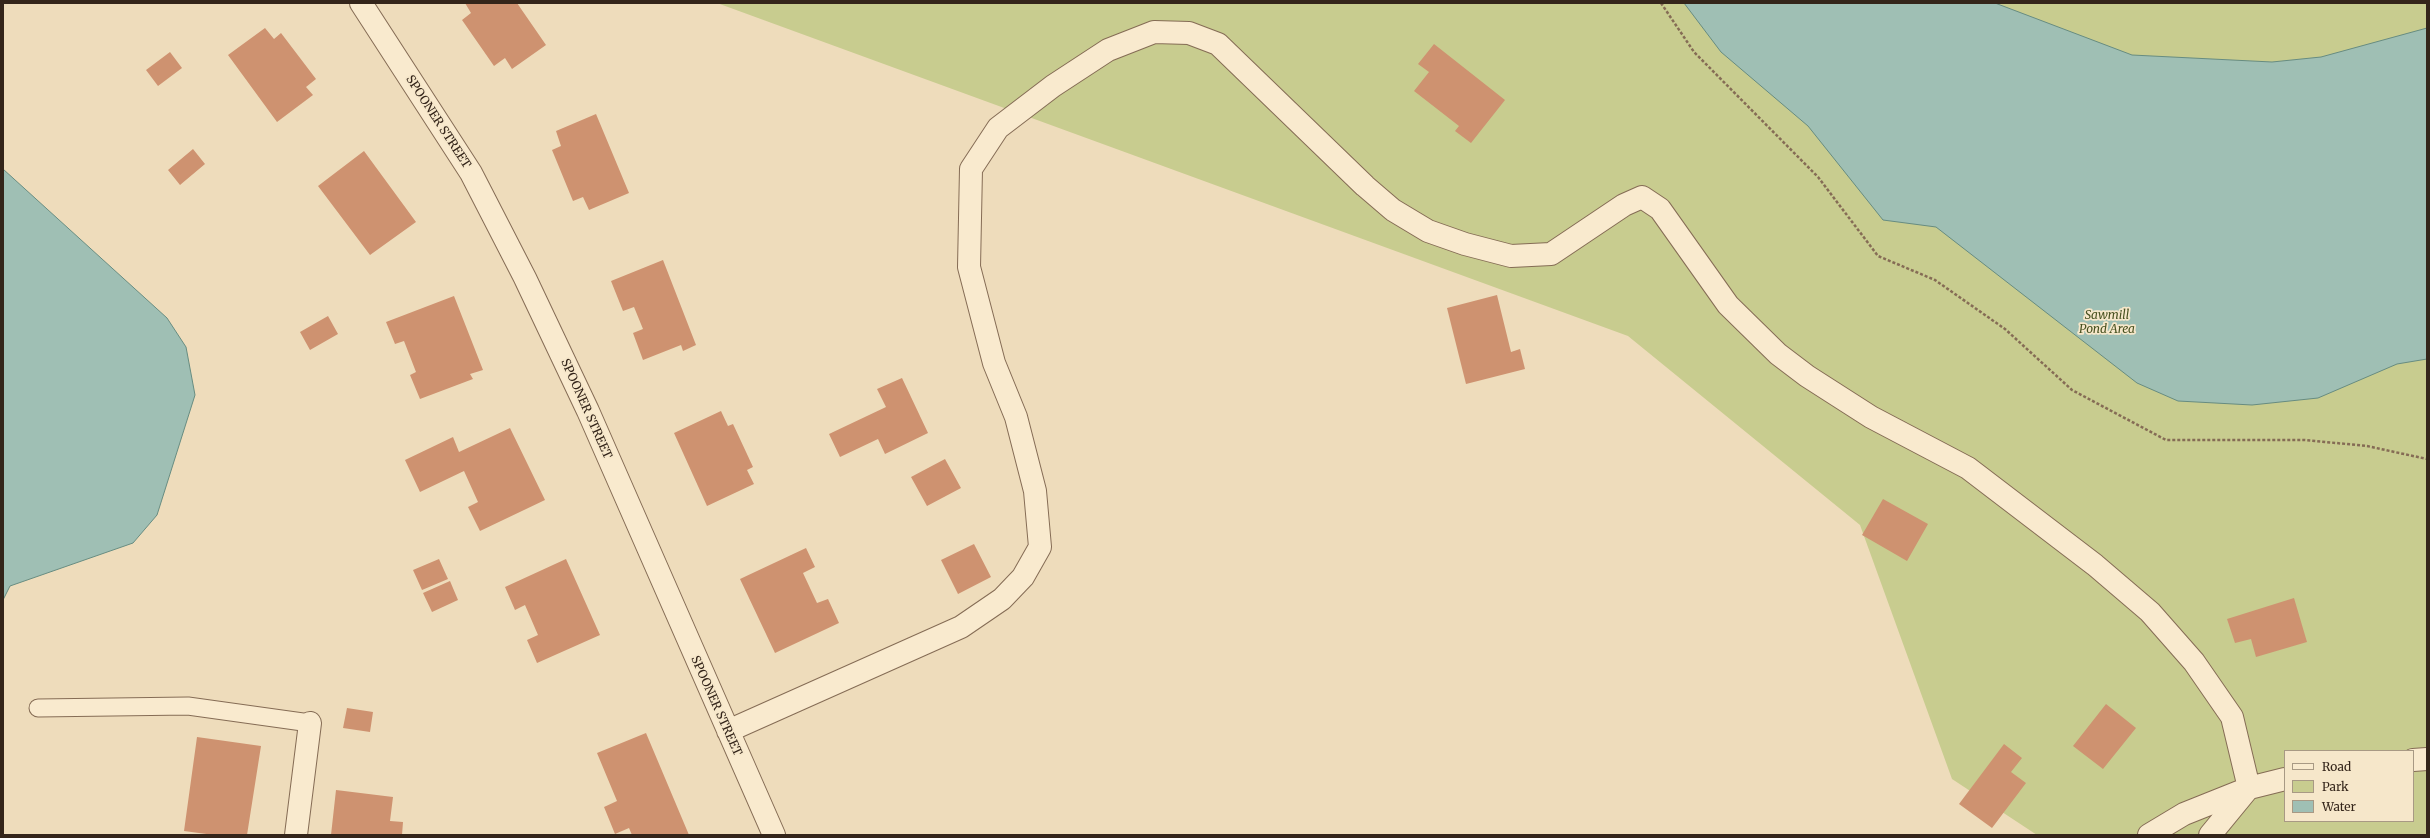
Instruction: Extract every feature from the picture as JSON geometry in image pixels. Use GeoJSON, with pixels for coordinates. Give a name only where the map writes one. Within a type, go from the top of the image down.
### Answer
{"type":"FeatureCollection","features":[{"type":"Feature","properties":{"kind":"street","name":"SPOONER STREET"},"geometry":{"type":"LineString","coordinates":[[361,3],[471,173],[525,278],[588,412],[774,835]]}},
{"type":"Feature","properties":{"kind":"street"},"geometry":{"type":"LineString","coordinates":[[728,731],[961,627],[1002,599],[1023,577],[1040,547],[1034,491],[1016,417],[994,363],[969,267],[971,169],[998,128],[1053,86],[1108,50],[1154,32],[1189,33],[1218,44],[1365,186],[1393,210],[1428,231],[1465,244],[1511,256],[1551,254],[1624,205],[1642,197],[1660,209],[1728,305],[1778,354],[1807,376],[1871,417],[1968,468],[2095,565],[2150,612],[2194,662],[2232,717],[2249,788]]}},
{"type":"Feature","properties":{"kind":"street"},"geometry":{"type":"LineString","coordinates":[[296,835],[310,723]]}},
{"type":"Feature","properties":{"kind":"street"},"geometry":{"type":"LineString","coordinates":[[2414,760],[2427,759]]}},
{"type":"Feature","properties":{"kind":"street"},"geometry":{"type":"LineString","coordinates":[[2149,835],[2184,814],[2249,788],[2284,779]]}},
{"type":"Feature","properties":{"kind":"street"},"geometry":{"type":"LineString","coordinates":[[2210,835],[2249,788]]}},
{"type":"Feature","properties":{"kind":"lane"},"geometry":{"type":"LineString","coordinates":[[38,708],[188,706],[310,723]]}},
{"type":"Feature","properties":{"kind":"path"},"geometry":{"type":"LineString","coordinates":[[1660,3],[1694,52],[1818,177],[1878,256],[1936,280],[2006,329],[2072,390],[2166,440],[2305,440],[2367,446],[2427,459]]}},
{"type":"Feature","properties":{"kind":"green space","name":"Sawmill Pond Area"},"geometry":{"type":"Polygon","coordinates":[[[717,3],[2427,3],[2427,835],[2037,835],[1952,779],[1860,525],[1628,336],[717,3]]]}},
{"type":"Feature","properties":{"kind":"water"},"geometry":{"type":"Polygon","coordinates":[[[1684,3],[1995,3],[2132,55],[2272,62],[2321,57],[2427,28],[2427,359],[2397,364],[2318,398],[2252,405],[2178,401],[2137,383],[1936,227],[1883,220],[1808,126],[1721,52],[1684,3]]]}},
{"type":"Feature","properties":{"kind":"water"},"geometry":{"type":"Polygon","coordinates":[[[3,169],[167,318],[186,347],[195,395],[157,515],[133,543],[10,586],[3,600],[3,169]]]}},
{"type":"Feature","properties":{"kind":"building"},"geometry":{"type":"Polygon","coordinates":[[[465,3],[517,3],[546,45],[512,69],[505,58],[494,66],[462,20],[471,13],[465,3]]]}},
{"type":"Feature","properties":{"kind":"building"},"geometry":{"type":"Polygon","coordinates":[[[265,28],[274,39],[281,33],[316,79],[306,87],[313,95],[277,122],[228,55],[265,28]]]}},
{"type":"Feature","properties":{"kind":"building"},"geometry":{"type":"Polygon","coordinates":[[[1434,44],[1505,100],[1471,143],[1455,131],[1459,126],[1414,91],[1429,72],[1418,64],[1434,44]]]}},
{"type":"Feature","properties":{"kind":"building"},"geometry":{"type":"Polygon","coordinates":[[[170,52],[182,68],[158,86],[146,70],[170,52]]]}},
{"type":"Feature","properties":{"kind":"building"},"geometry":{"type":"Polygon","coordinates":[[[596,114],[629,193],[589,210],[583,197],[573,201],[552,150],[561,146],[556,131],[596,114]]]}},
{"type":"Feature","properties":{"kind":"building"},"geometry":{"type":"Polygon","coordinates":[[[193,149],[205,164],[180,185],[168,170],[193,149]]]}},
{"type":"Feature","properties":{"kind":"building"},"geometry":{"type":"Polygon","coordinates":[[[364,151],[416,222],[370,255],[318,186],[364,151]]]}},
{"type":"Feature","properties":{"kind":"building"},"geometry":{"type":"Polygon","coordinates":[[[663,260],[696,345],[683,351],[681,345],[643,360],[633,333],[643,329],[634,307],[623,311],[611,281],[663,260]]]}},
{"type":"Feature","properties":{"kind":"building"},"geometry":{"type":"Polygon","coordinates":[[[1497,295],[1511,352],[1520,349],[1525,369],[1466,384],[1447,308],[1497,295]]]}},
{"type":"Feature","properties":{"kind":"building"},"geometry":{"type":"Polygon","coordinates":[[[454,296],[483,370],[470,374],[473,379],[420,399],[410,375],[416,372],[404,341],[395,344],[386,322],[454,296]]]}},
{"type":"Feature","properties":{"kind":"building"},"geometry":{"type":"Polygon","coordinates":[[[328,316],[338,334],[310,350],[300,332],[328,316]]]}},
{"type":"Feature","properties":{"kind":"building"},"geometry":{"type":"Polygon","coordinates":[[[902,378],[928,433],[885,454],[878,439],[840,457],[829,434],[886,407],[877,389],[902,378]]]}},
{"type":"Feature","properties":{"kind":"building"},"geometry":{"type":"Polygon","coordinates":[[[721,411],[728,426],[733,424],[753,467],[747,470],[754,484],[707,506],[674,433],[721,411]]]}},
{"type":"Feature","properties":{"kind":"building"},"geometry":{"type":"Polygon","coordinates":[[[510,428],[545,500],[480,531],[468,507],[478,502],[464,471],[420,492],[405,460],[453,437],[459,452],[510,428]]]}},
{"type":"Feature","properties":{"kind":"building"},"geometry":{"type":"Polygon","coordinates":[[[945,459],[961,488],[927,506],[911,477],[945,459]]]}},
{"type":"Feature","properties":{"kind":"building"},"geometry":{"type":"Polygon","coordinates":[[[1883,499],[1928,524],[1907,561],[1862,535],[1883,499]]]}},
{"type":"Feature","properties":{"kind":"building"},"geometry":{"type":"Polygon","coordinates":[[[974,544],[991,577],[958,594],[941,560],[974,544]]]}},
{"type":"Feature","properties":{"kind":"building"},"geometry":{"type":"Polygon","coordinates":[[[806,548],[815,567],[803,573],[817,603],[828,599],[839,623],[775,653],[740,579],[806,548]]]}},
{"type":"Feature","properties":{"kind":"building"},"geometry":{"type":"Polygon","coordinates":[[[439,559],[448,579],[422,590],[413,570],[439,559]]]}},
{"type":"Feature","properties":{"kind":"building"},"geometry":{"type":"Polygon","coordinates":[[[566,559],[600,635],[537,663],[527,640],[538,635],[525,605],[515,610],[505,587],[566,559]]]}},
{"type":"Feature","properties":{"kind":"building"},"geometry":{"type":"Polygon","coordinates":[[[450,581],[458,600],[432,612],[423,593],[450,581]]]}},
{"type":"Feature","properties":{"kind":"building"},"geometry":{"type":"Polygon","coordinates":[[[2294,598],[2307,642],[2256,657],[2251,639],[2235,643],[2227,619],[2294,598]]]}},
{"type":"Feature","properties":{"kind":"building"},"geometry":{"type":"Polygon","coordinates":[[[2106,704],[2136,728],[2103,769],[2073,746],[2106,704]]]}},
{"type":"Feature","properties":{"kind":"building"},"geometry":{"type":"Polygon","coordinates":[[[347,708],[373,712],[370,732],[343,728],[347,708]]]}},
{"type":"Feature","properties":{"kind":"building"},"geometry":{"type":"Polygon","coordinates":[[[646,733],[689,835],[632,835],[629,828],[615,834],[604,807],[617,801],[597,753],[646,733]]]}},
{"type":"Feature","properties":{"kind":"building"},"geometry":{"type":"Polygon","coordinates":[[[197,737],[261,746],[247,835],[214,835],[184,831],[197,737]]]}},
{"type":"Feature","properties":{"kind":"building"},"geometry":{"type":"Polygon","coordinates":[[[2004,744],[2022,758],[2011,772],[2026,783],[1992,828],[1959,804],[2004,744]]]}},
{"type":"Feature","properties":{"kind":"building"},"geometry":{"type":"Polygon","coordinates":[[[336,790],[393,797],[390,821],[403,822],[402,835],[331,835],[336,790]]]}}]}
